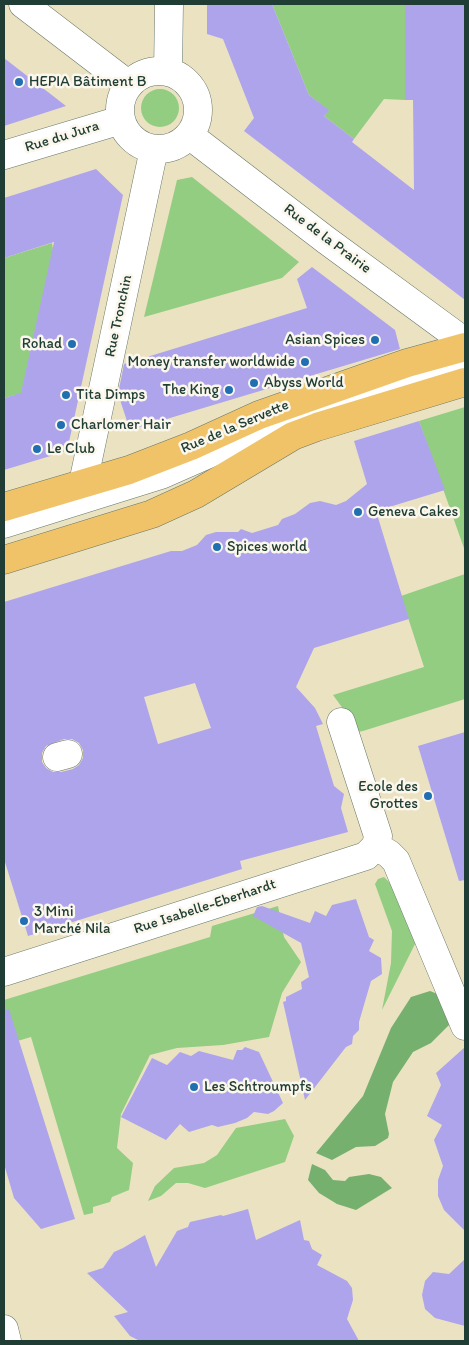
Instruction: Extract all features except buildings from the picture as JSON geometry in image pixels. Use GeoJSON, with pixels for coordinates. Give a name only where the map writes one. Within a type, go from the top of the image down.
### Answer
{"type":"FeatureCollection","features":[{"type":"Feature","properties":{"kind":"main road","name":"Rue de la Servette"},"geometry":{"type":"LineString","coordinates":[[4,507],[138,466],[191,446],[259,414],[407,364],[465,347]]}},
{"type":"Feature","properties":{"kind":"main road","name":"Rue de la Servette"},"geometry":{"type":"LineString","coordinates":[[4,560],[152,514],[196,494],[293,436],[465,382]]}},
{"type":"Feature","properties":{"kind":"street"},"geometry":{"type":"LineString","coordinates":[[23,4],[129,85]]}},
{"type":"Feature","properties":{"kind":"street"},"geometry":{"type":"LineString","coordinates":[[168,72],[169,4]]}},
{"type":"Feature","properties":{"kind":"street"},"geometry":{"type":"LineString","coordinates":[[155,71],[168,72],[183,78],[189,84],[196,98],[198,113],[194,128],[177,145],[170,148],[154,149],[141,145],[131,137],[121,120],[121,100],[129,85],[142,74],[155,71]]}},
{"type":"Feature","properties":{"kind":"street","name":"Rue du Jura"},"geometry":{"type":"LineString","coordinates":[[4,155],[121,120]]}},
{"type":"Feature","properties":{"kind":"street","name":"Rue de la Prairie"},"geometry":{"type":"LineString","coordinates":[[189,135],[326,240],[465,342]]}},
{"type":"Feature","properties":{"kind":"street","name":"Rue Tronchin"},"geometry":{"type":"LineString","coordinates":[[83,483],[154,149]]}},
{"type":"Feature","properties":{"kind":"street"},"geometry":{"type":"LineString","coordinates":[[4,524],[161,475],[295,416],[341,400],[465,363]]}},
{"type":"Feature","properties":{"kind":"street"},"geometry":{"type":"LineString","coordinates":[[4,543],[167,492],[293,436]]}},
{"type":"Feature","properties":{"kind":"street"},"geometry":{"type":"LineString","coordinates":[[341,722],[378,836],[376,846],[396,861],[465,1026]]}},
{"type":"Feature","properties":{"kind":"street","name":"Rue Isabelle-Eberhardt"},"geometry":{"type":"LineString","coordinates":[[4,972],[366,856],[376,846]]}},
{"type":"Feature","properties":{"kind":"street"},"geometry":{"type":"LineString","coordinates":[[4,1329],[7,1341]]}},
{"type":"Feature","properties":{"kind":"green space"},"geometry":{"type":"Polygon","coordinates":[[[272,4],[405,4],[405,100],[384,99],[354,139],[324,116],[328,110],[309,95],[272,4]]]}},
{"type":"Feature","properties":{"kind":"green space"},"geometry":{"type":"Polygon","coordinates":[[[160,89],[173,95],[179,108],[173,121],[160,127],[147,121],[141,108],[147,95],[160,89]]]}},
{"type":"Feature","properties":{"kind":"green space"},"geometry":{"type":"Polygon","coordinates":[[[192,177],[299,262],[282,278],[144,317],[177,180],[192,177]]]}},
{"type":"Feature","properties":{"kind":"green space"},"geometry":{"type":"Polygon","coordinates":[[[52,243],[53,250],[20,400],[15,395],[4,398],[4,258],[52,243]]]}},
{"type":"Feature","properties":{"kind":"green space"},"geometry":{"type":"Polygon","coordinates":[[[465,407],[465,551],[419,421],[465,407]]]}},
{"type":"Feature","properties":{"kind":"green space"},"geometry":{"type":"Polygon","coordinates":[[[465,574],[465,699],[352,733],[352,721],[333,695],[424,667],[401,596],[465,574]]]}},
{"type":"Feature","properties":{"kind":"green space"},"geometry":{"type":"Polygon","coordinates":[[[384,877],[390,883],[416,942],[382,1010],[391,963],[392,931],[375,884],[378,879],[384,877]]]}},
{"type":"Feature","properties":{"kind":"green space"},"geometry":{"type":"Polygon","coordinates":[[[278,906],[284,937],[301,962],[282,993],[269,1037],[223,1045],[177,1048],[150,1055],[121,1114],[117,1148],[133,1163],[129,1190],[112,1197],[110,1202],[93,1207],[93,1213],[84,1215],[31,1037],[4,1045],[4,1000],[210,937],[212,926],[278,906]]]}},
{"type":"Feature","properties":{"kind":"green space"},"geometry":{"type":"Polygon","coordinates":[[[430,991],[440,995],[450,1024],[431,1043],[413,1052],[393,1082],[385,1114],[388,1138],[375,1146],[356,1147],[332,1160],[316,1153],[363,1096],[391,1028],[411,997],[430,991]]]}},
{"type":"Feature","properties":{"kind":"green space"},"geometry":{"type":"Polygon","coordinates":[[[285,1119],[294,1136],[285,1162],[205,1188],[188,1183],[176,1183],[161,1196],[148,1201],[155,1186],[174,1168],[204,1163],[217,1155],[236,1128],[285,1119]]]}},
{"type":"Feature","properties":{"kind":"green space"},"geometry":{"type":"Polygon","coordinates":[[[312,1164],[325,1170],[333,1180],[345,1181],[349,1177],[369,1174],[381,1177],[392,1188],[356,1210],[337,1204],[319,1193],[308,1180],[312,1164]]]}},
{"type":"Feature","properties":{"kind":"place","name":"HEPIA Bâtiment B"},"geometry":{"type":"Point","coordinates":[19,82]}},
{"type":"Feature","properties":{"kind":"place","name":"Asian Spices"},"geometry":{"type":"Point","coordinates":[375,340]}},
{"type":"Feature","properties":{"kind":"place","name":"Rohad"},"geometry":{"type":"Point","coordinates":[72,344]}},
{"type":"Feature","properties":{"kind":"place","name":"Money transfer worldwide"},"geometry":{"type":"Point","coordinates":[305,362]}},
{"type":"Feature","properties":{"kind":"place","name":"Abyss World"},"geometry":{"type":"Point","coordinates":[254,383]}},
{"type":"Feature","properties":{"kind":"place","name":"The King"},"geometry":{"type":"Point","coordinates":[229,390]}},
{"type":"Feature","properties":{"kind":"place","name":"Tita Dimps"},"geometry":{"type":"Point","coordinates":[66,395]}},
{"type":"Feature","properties":{"kind":"place","name":"Charlomer Hair"},"geometry":{"type":"Point","coordinates":[61,425]}},
{"type":"Feature","properties":{"kind":"place","name":"Le Club"},"geometry":{"type":"Point","coordinates":[37,449]}},
{"type":"Feature","properties":{"kind":"place","name":"Geneva Cakes"},"geometry":{"type":"Point","coordinates":[358,512]}},
{"type":"Feature","properties":{"kind":"place","name":"Spices world"},"geometry":{"type":"Point","coordinates":[217,547]}},
{"type":"Feature","properties":{"kind":"place","name":"Ecole des Grottes"},"geometry":{"type":"Point","coordinates":[428,796]}},
{"type":"Feature","properties":{"kind":"place","name":"3 Mini Marché Nila"},"geometry":{"type":"Point","coordinates":[24,921]}},
{"type":"Feature","properties":{"kind":"place","name":"Les Schtroumpfs"},"geometry":{"type":"Point","coordinates":[194,1087]}}]}
